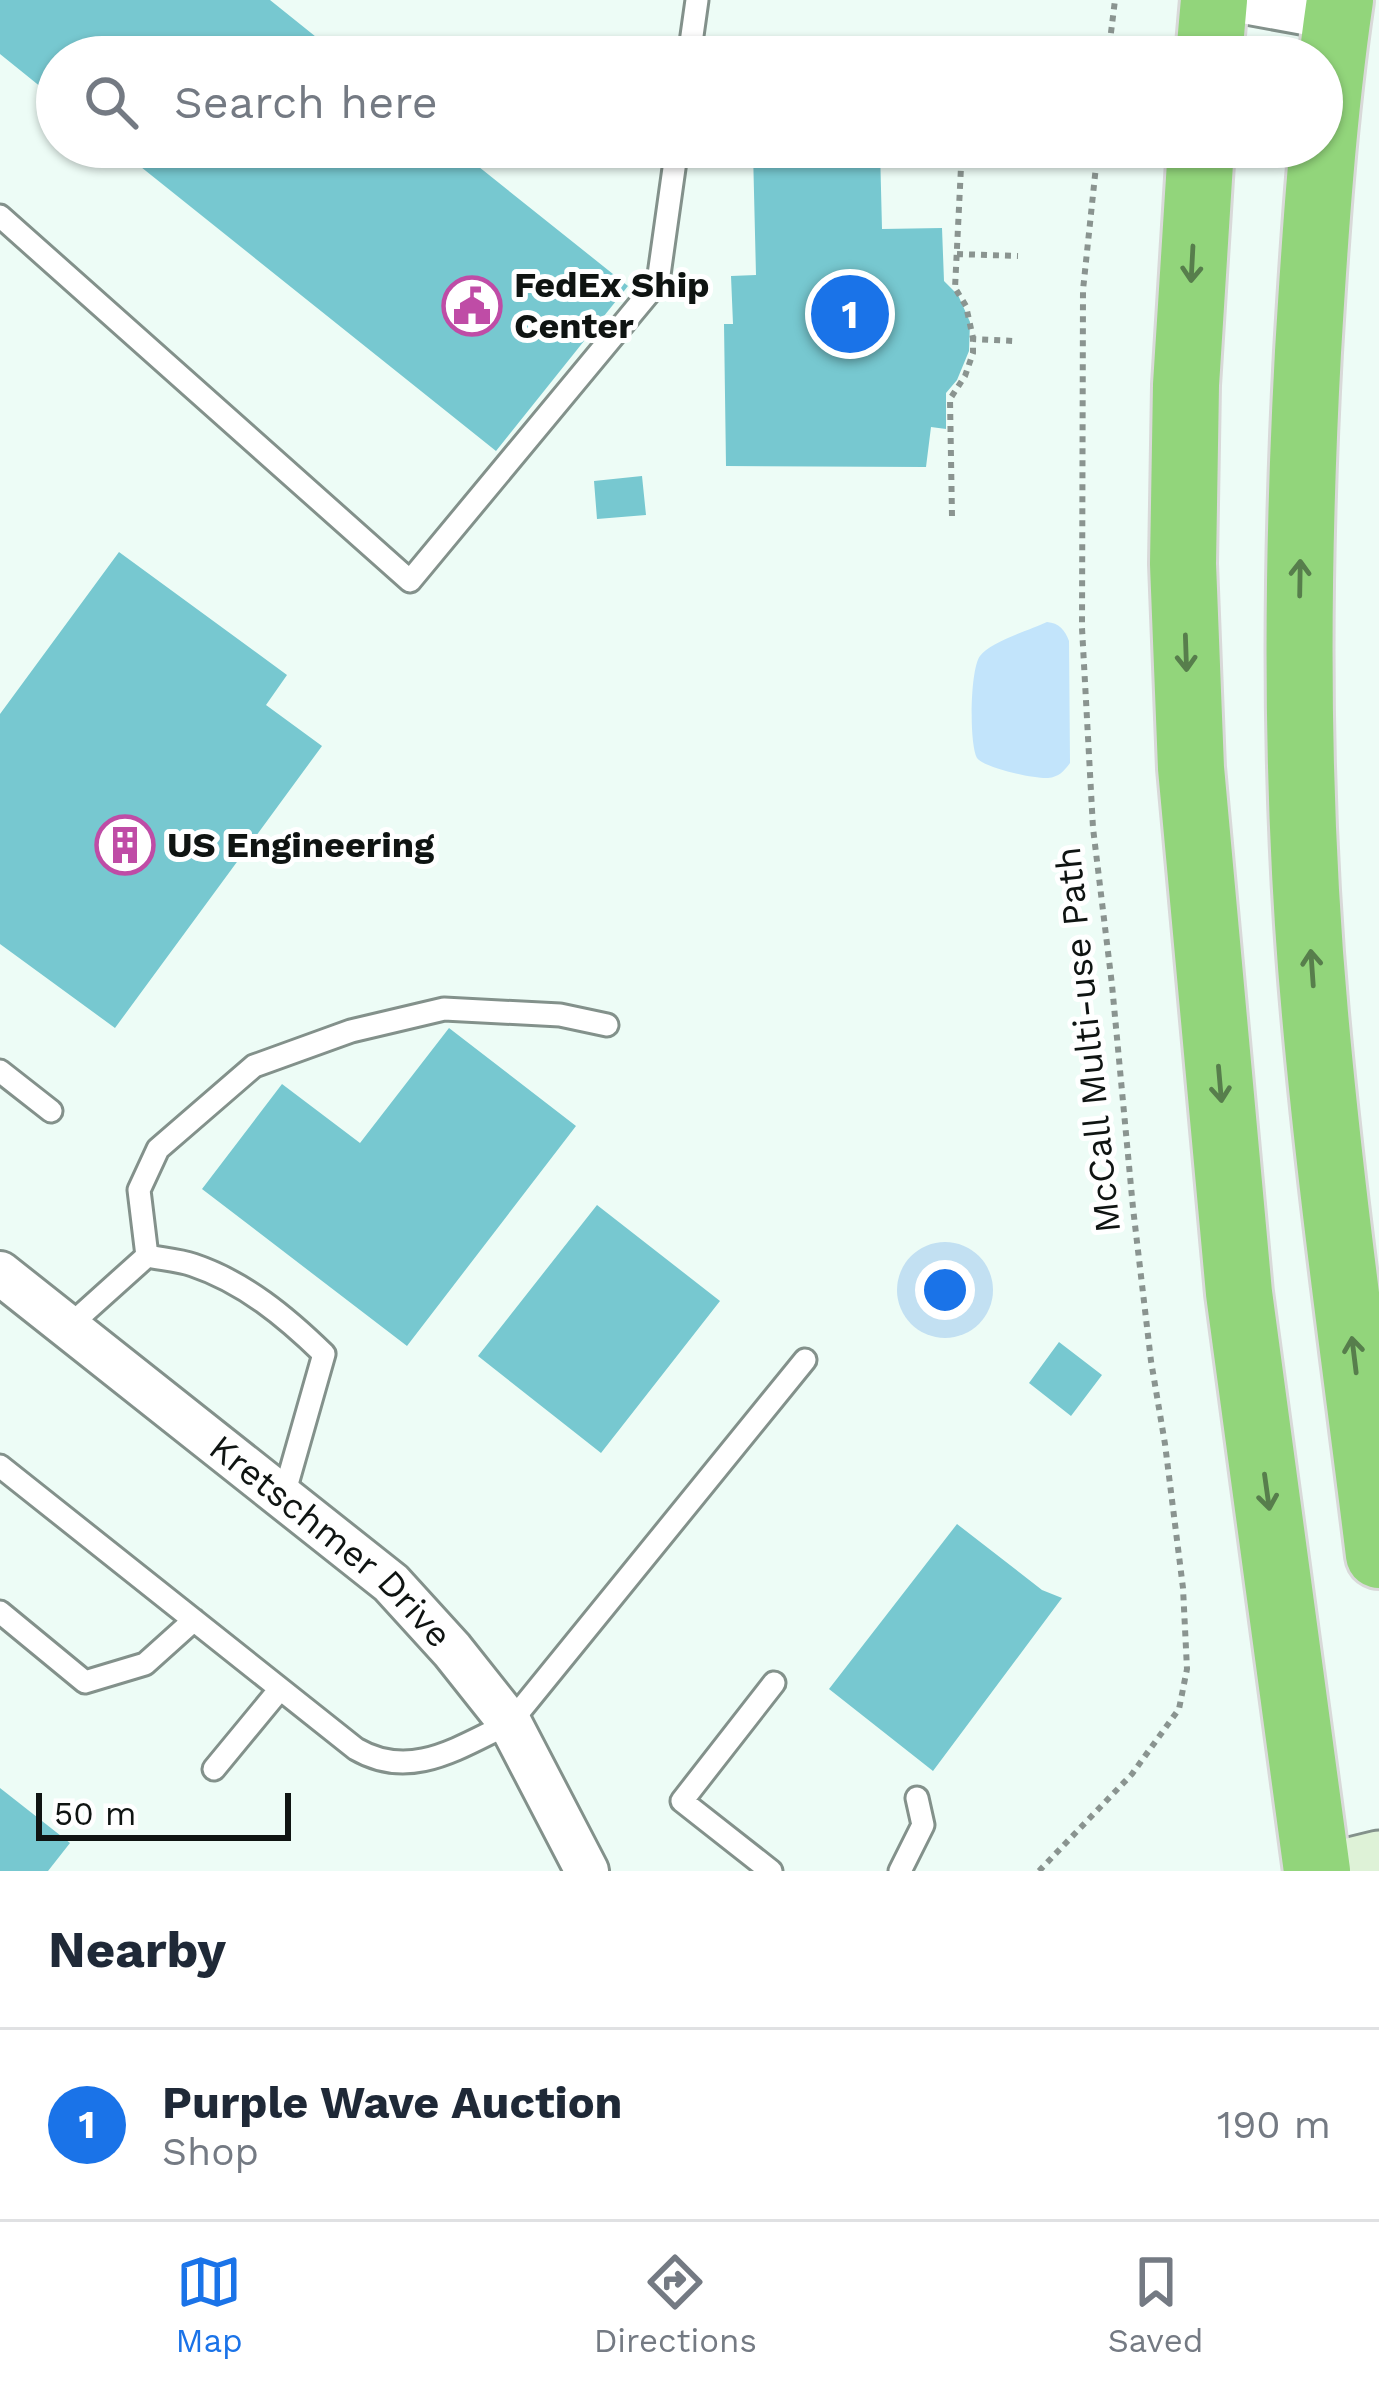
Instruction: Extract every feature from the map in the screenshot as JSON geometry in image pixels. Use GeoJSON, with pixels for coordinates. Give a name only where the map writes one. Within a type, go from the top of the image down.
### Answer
{"type":"FeatureCollection","features":[{"type":"Feature","properties":{"kind":"highway"},"geometry":{"type":"LineString","coordinates":[[1211,36],[1214,0]]}},
{"type":"Feature","properties":{"kind":"highway"},"geometry":{"type":"LineString","coordinates":[[1200,168],[1186,385],[1183,542],[1191,768],[1239,1293],[1317,1871]]}},
{"type":"Feature","properties":{"kind":"highway"},"geometry":{"type":"LineString","coordinates":[[1325,168],[1315,240],[1303,445],[1298,632],[1302,802],[1315,1013],[1379,1555]]}},
{"type":"Feature","properties":{"kind":"main road"},"geometry":{"type":"LineString","coordinates":[[1334,1871],[1379,1860]]}},
{"type":"Feature","properties":{"kind":"street"},"geometry":{"type":"LineString","coordinates":[[1232,0],[1345,14]]}},
{"type":"Feature","properties":{"kind":"street","name":"Kretschmer Drive"},"geometry":{"type":"LineString","coordinates":[[0,1273],[391,1583],[510,1723],[587,1871]]}},
{"type":"Feature","properties":{"kind":"lane"},"geometry":{"type":"LineString","coordinates":[[692,36],[697,0]]}},
{"type":"Feature","properties":{"kind":"lane"},"geometry":{"type":"LineString","coordinates":[[0,216],[410,580],[658,282],[674,168]]}},
{"type":"Feature","properties":{"kind":"lane"},"geometry":{"type":"LineString","coordinates":[[147,1256],[139,1190],[158,1149],[254,1066],[351,1031],[444,1009],[560,1015],[607,1024]]}},
{"type":"Feature","properties":{"kind":"lane"},"geometry":{"type":"LineString","coordinates":[[0,1071],[52,1111]]}},
{"type":"Feature","properties":{"kind":"lane"},"geometry":{"type":"LineString","coordinates":[[68,1327],[147,1256]]}},
{"type":"Feature","properties":{"kind":"lane"},"geometry":{"type":"LineString","coordinates":[[147,1256],[189,1263],[233,1281],[294,1324],[324,1354],[283,1498]]}},
{"type":"Feature","properties":{"kind":"lane"},"geometry":{"type":"LineString","coordinates":[[0,1466],[356,1749],[374,1760],[398,1765],[449,1751],[510,1723],[805,1360]]}},
{"type":"Feature","properties":{"kind":"lane"},"geometry":{"type":"LineString","coordinates":[[0,1612],[85,1682],[145,1664],[194,1620]]}},
{"type":"Feature","properties":{"kind":"lane"},"geometry":{"type":"LineString","coordinates":[[771,1871],[682,1801],[774,1682]]}},
{"type":"Feature","properties":{"kind":"lane"},"geometry":{"type":"LineString","coordinates":[[214,1769],[280,1688]]}},
{"type":"Feature","properties":{"kind":"lane"},"geometry":{"type":"LineString","coordinates":[[900,1871],[923,1825],[917,1798]]}},
{"type":"Feature","properties":{"kind":"path"},"geometry":{"type":"LineString","coordinates":[[1111,36],[1115,0]]}},
{"type":"Feature","properties":{"kind":"path"},"geometry":{"type":"LineString","coordinates":[[952,516],[950,399],[973,353],[966,306],[955,288],[961,168]]}},
{"type":"Feature","properties":{"kind":"path","name":"McCall Multi-use Path"},"geometry":{"type":"LineString","coordinates":[[1039,1871],[1132,1774],[1179,1709],[1187,1669],[1183,1588],[1151,1361],[1093,828],[1082,628],[1083,290],[1096,168]]}},
{"type":"Feature","properties":{"kind":"path"},"geometry":{"type":"LineString","coordinates":[[957,254],[1018,256]]}},
{"type":"Feature","properties":{"kind":"path"},"geometry":{"type":"LineString","coordinates":[[972,339],[1014,341]]}},
{"type":"Feature","properties":{"kind":"water"},"geometry":{"type":"Polygon","coordinates":[[[1047,622],[1061,628],[1069,641],[1070,763],[1048,778],[982,762],[974,750],[972,723],[974,675],[980,656],[1001,641],[1047,622]]]}},
{"type":"Feature","properties":{"kind":"building"},"geometry":{"type":"Polygon","coordinates":[[[0,0],[270,0],[315,36],[36,36],[36,83],[0,54],[0,0]]]}},
{"type":"Feature","properties":{"kind":"building"},"geometry":{"type":"Polygon","coordinates":[[[142,168],[480,168],[628,286],[496,451],[142,168]]]}},
{"type":"Feature","properties":{"kind":"building"},"geometry":{"type":"Polygon","coordinates":[[[753,168],[880,168],[882,229],[942,228],[944,281],[958,295],[970,322],[969,351],[946,393],[946,429],[931,427],[926,467],[726,466],[724,324],[733,324],[731,276],[756,275],[753,168]]]}},
{"type":"Feature","properties":{"kind":"building"},"geometry":{"type":"Polygon","coordinates":[[[642,476],[646,515],[597,519],[594,481],[642,476]]]}},
{"type":"Feature","properties":{"kind":"building","name":"US Engineering"},"geometry":{"type":"Polygon","coordinates":[[[119,552],[287,675],[266,705],[322,746],[115,1028],[0,944],[0,714],[119,552]]]}},
{"type":"Feature","properties":{"kind":"building"},"geometry":{"type":"Polygon","coordinates":[[[449,1028],[576,1126],[407,1346],[202,1189],[282,1084],[360,1143],[449,1028]]]}},
{"type":"Feature","properties":{"kind":"building"},"geometry":{"type":"Polygon","coordinates":[[[597,1205],[720,1301],[601,1453],[478,1356],[597,1205]]]}},
{"type":"Feature","properties":{"kind":"building"},"geometry":{"type":"Polygon","coordinates":[[[1059,1342],[1102,1375],[1071,1416],[1029,1383],[1059,1342]]]}},
{"type":"Feature","properties":{"kind":"building"},"geometry":{"type":"Polygon","coordinates":[[[957,1524],[1042,1590],[1062,1598],[933,1771],[829,1689],[957,1524]]]}},
{"type":"Feature","properties":{"kind":"building"},"geometry":{"type":"Polygon","coordinates":[[[0,1788],[70,1843],[48,1871],[0,1871],[0,1788]]]}},
{"type":"Feature","properties":{"kind":"place","name":"FedEx Ship Center"},"geometry":{"type":"Point","coordinates":[472,306]}},
{"type":"Feature","properties":{"kind":"place","name":"Purple Wave Auction"},"geometry":{"type":"Point","coordinates":[850,314]}},
{"type":"Feature","properties":{"kind":"place","name":"US Engineering"},"geometry":{"type":"Point","coordinates":[125,845]}}]}
